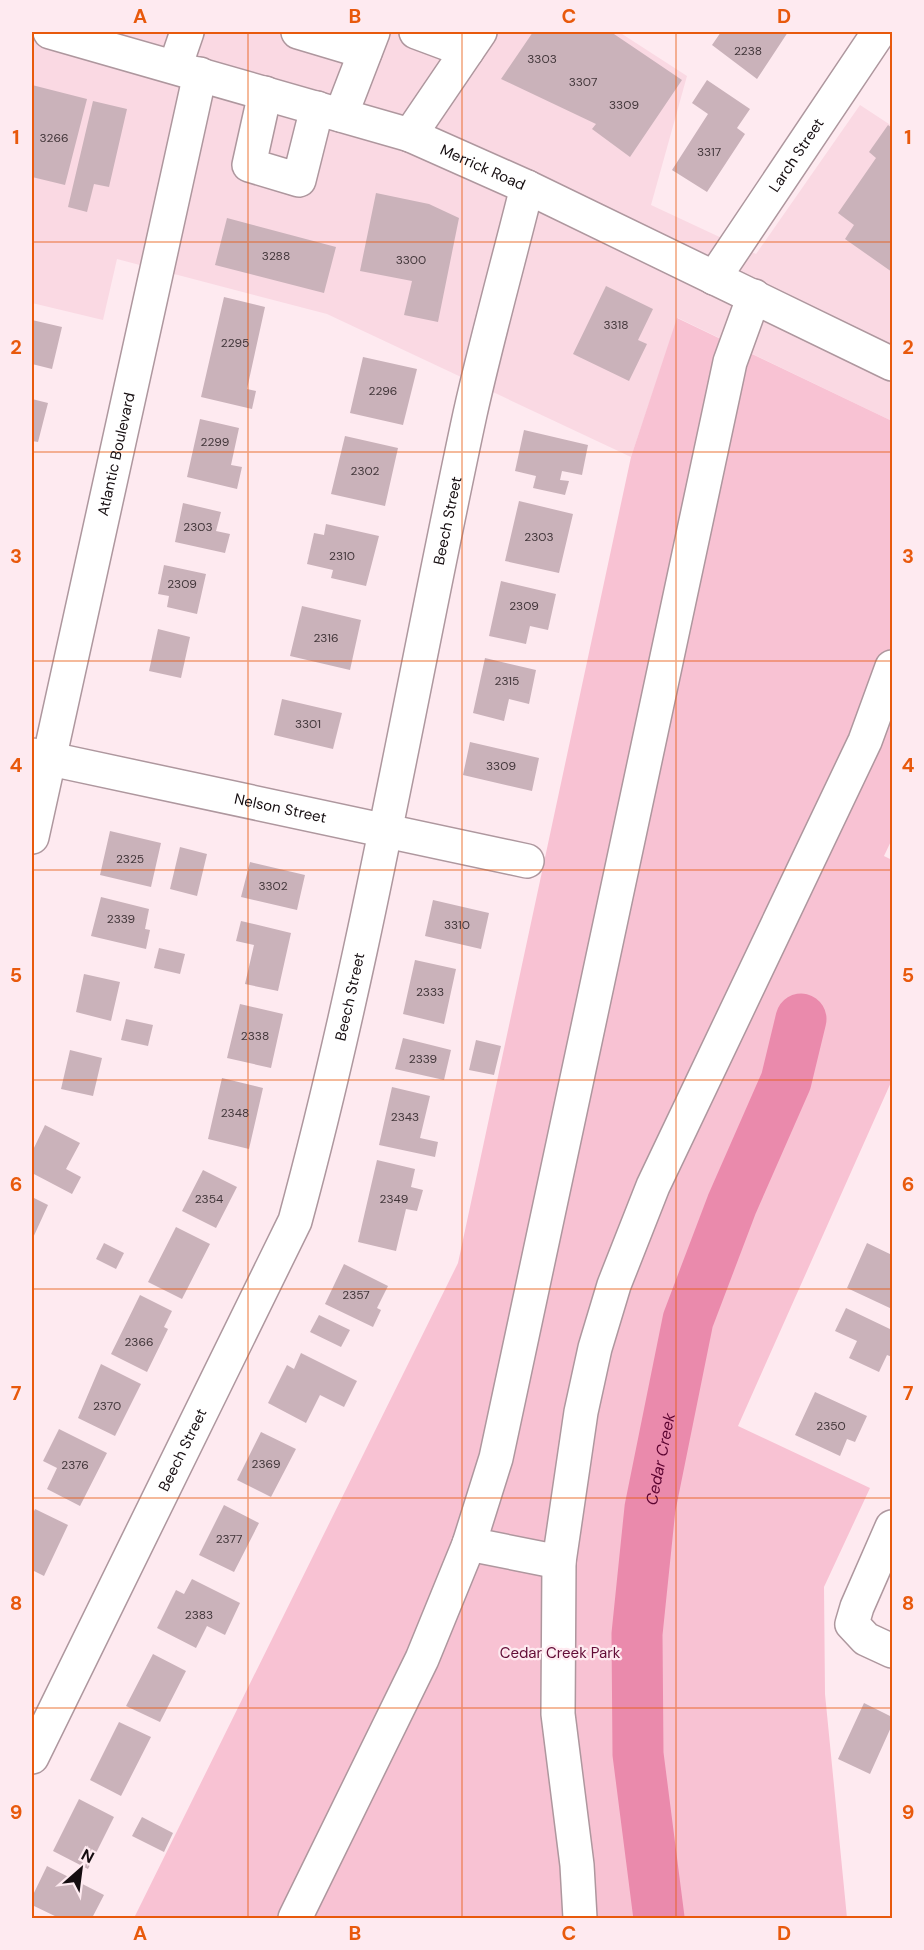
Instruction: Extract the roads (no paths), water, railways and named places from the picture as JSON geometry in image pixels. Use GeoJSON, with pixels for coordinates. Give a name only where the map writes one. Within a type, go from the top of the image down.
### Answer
{"type":"FeatureCollection","features":[{"type":"Feature","properties":{"kind":"street","name":"Atlantic Boulevard"},"geometry":{"type":"LineString","coordinates":[[32,837],[40,757],[188,70],[187,32]]}},
{"type":"Feature","properties":{"kind":"street"},"geometry":{"type":"LineString","coordinates":[[265,93],[249,165],[299,180],[329,112],[369,42],[298,32]]}},
{"type":"Feature","properties":{"kind":"street"},"geometry":{"type":"LineString","coordinates":[[410,135],[473,41],[416,32]]}},
{"type":"Feature","properties":{"kind":"street","name":"Larch Street"},"geometry":{"type":"LineString","coordinates":[[714,278],[879,32]]}},
{"type":"Feature","properties":{"kind":"street","name":"Merrick Road"},"geometry":{"type":"LineString","coordinates":[[71,34],[410,135],[527,187],[892,364]]}},
{"type":"Feature","properties":{"kind":"street","name":"Beech Street"},"geometry":{"type":"LineString","coordinates":[[32,1757],[295,1221],[315,1148],[386,829],[471,412],[527,187]]}},
{"type":"Feature","properties":{"kind":"street"},"geometry":{"type":"LineString","coordinates":[[295,1918],[422,1659],[469,1544],[496,1458],[523,1341],[730,362],[754,297]]}},
{"type":"Feature","properties":{"kind":"street"},"geometry":{"type":"LineString","coordinates":[[580,1918],[577,1865],[558,1714],[559,1562],[581,1412],[595,1348],[614,1285],[653,1186],[865,741],[892,667]]}},
{"type":"Feature","properties":{"kind":"street","name":"Nelson Street"},"geometry":{"type":"LineString","coordinates":[[40,757],[528,861]]}},
{"type":"Feature","properties":{"kind":"street"},"geometry":{"type":"LineString","coordinates":[[879,1645],[852,1624],[857,1607],[892,1527]]}},
{"type":"Feature","properties":{"kind":"street"},"geometry":{"type":"LineString","coordinates":[[469,1544],[559,1562]]}},
{"type":"Feature","properties":{"kind":"waterway","name":"Cedar Creek"},"geometry":{"type":"LineString","coordinates":[[659,1918],[638,1754],[637,1634],[650,1508],[688,1320],[732,1204],[786,1081],[801,1019]]}},
{"type":"Feature","properties":{"kind":"park label","name":"Cedar Creek Park"},"geometry":{"type":"Point","coordinates":[560,1653]}}]}
